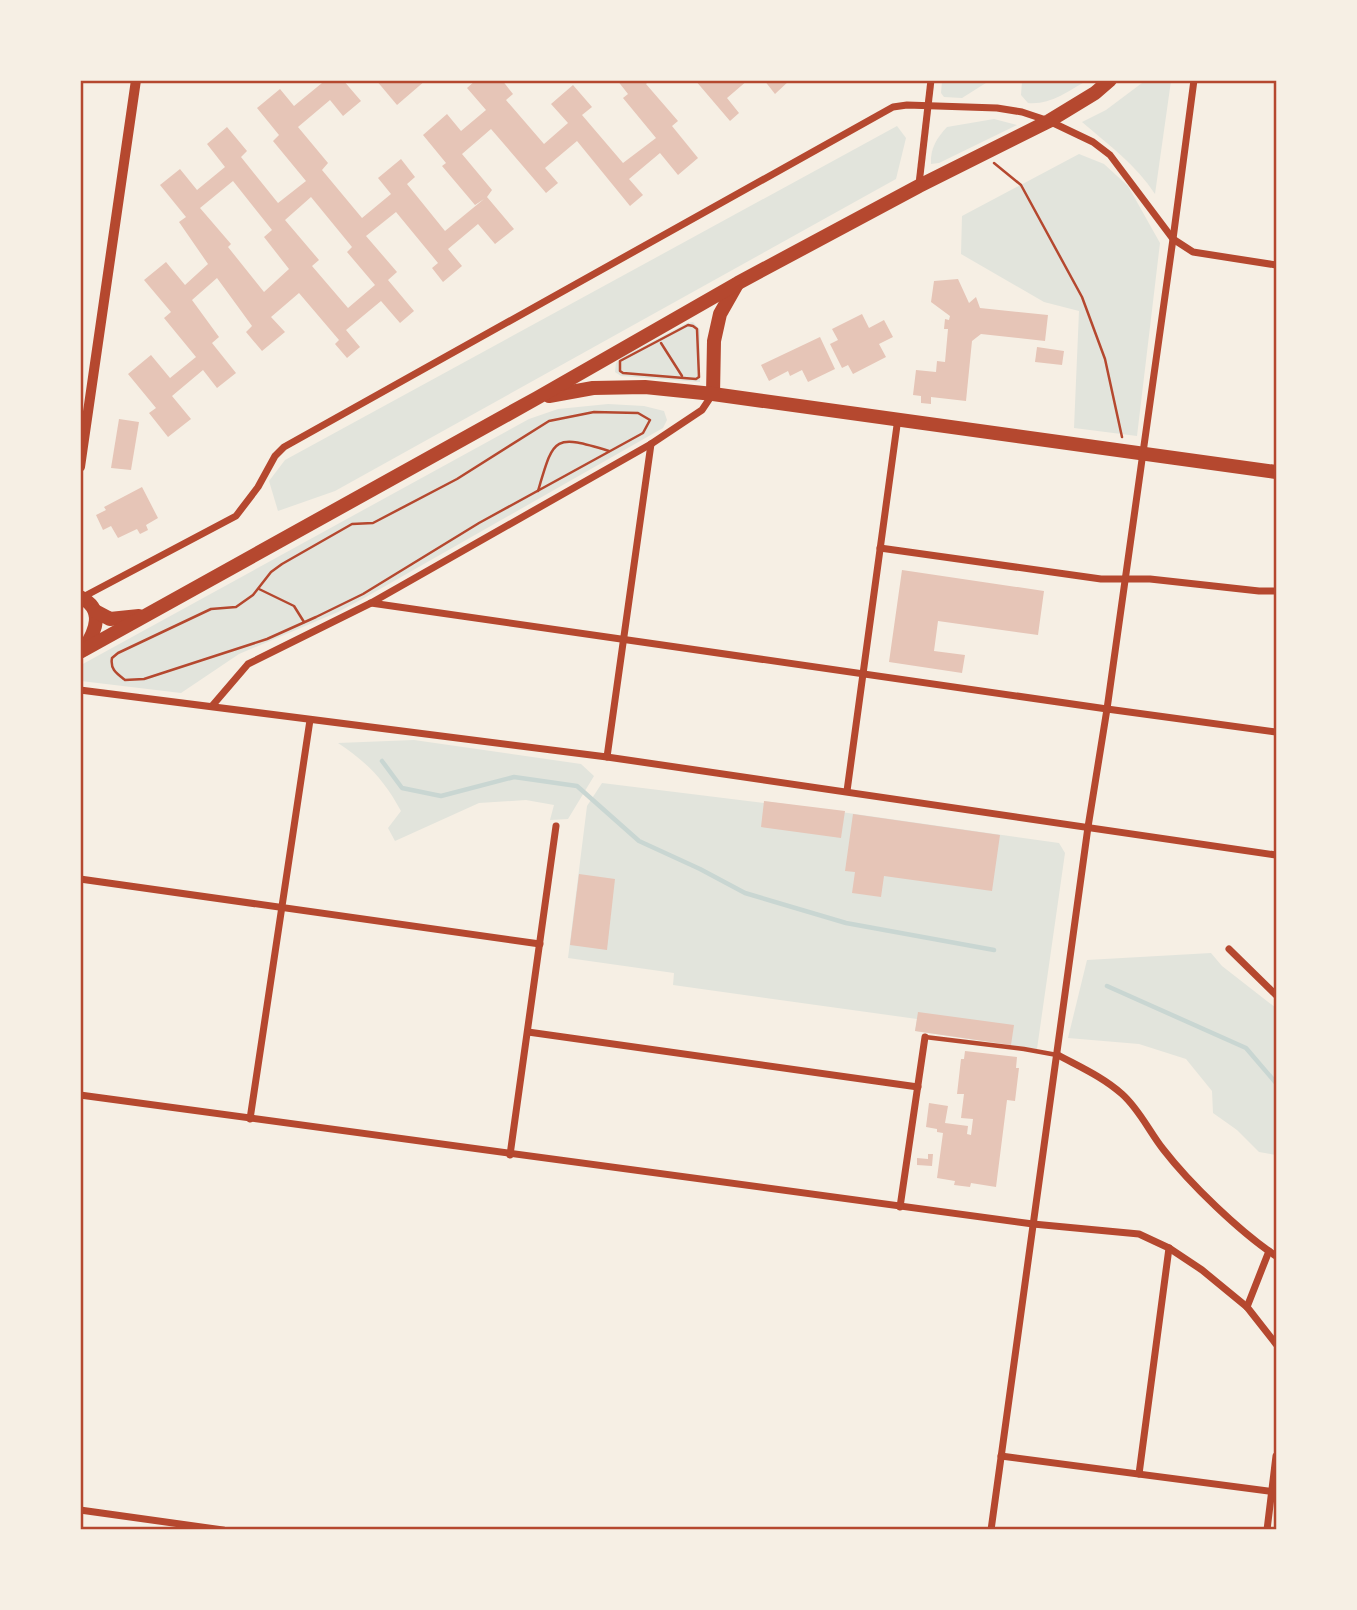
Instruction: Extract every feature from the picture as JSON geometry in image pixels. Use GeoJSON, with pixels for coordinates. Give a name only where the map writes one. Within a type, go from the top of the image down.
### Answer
{"type":"FeatureCollection","features":[{"type":"Feature","properties":{"kind":"main road"},"geometry":{"type":"LineString","coordinates":[[82,651],[738,283],[919,186],[1049,121],[1095,93],[1110,80]]}},
{"type":"Feature","properties":{"kind":"main road"},"geometry":{"type":"LineString","coordinates":[[713,394],[714,341],[720,314],[738,283]]}},
{"type":"Feature","properties":{"kind":"main road"},"geometry":{"type":"LineString","coordinates":[[537,398],[593,388],[645,387],[898,418],[1276,472]]}},
{"type":"Feature","properties":{"kind":"main road"},"geometry":{"type":"LineString","coordinates":[[82,597],[95,611],[110,619],[147,614]]}},
{"type":"Feature","properties":{"kind":"main road"},"geometry":{"type":"LineString","coordinates":[[82,651],[97,625],[95,611]]}},
{"type":"Feature","properties":{"kind":"street"},"geometry":{"type":"LineString","coordinates":[[80,467],[136,80]]}},
{"type":"Feature","properties":{"kind":"street"},"geometry":{"type":"LineString","coordinates":[[919,186],[932,80]]}},
{"type":"Feature","properties":{"kind":"street"},"geometry":{"type":"LineString","coordinates":[[991,1530],[1194,80]]}},
{"type":"Feature","properties":{"kind":"street"},"geometry":{"type":"LineString","coordinates":[[82,597],[236,516],[258,487],[275,456],[284,447],[892,107],[997,108],[1022,112],[1049,121],[1093,142],[1110,155],[1173,239],[1193,252],[1276,265]]}},
{"type":"Feature","properties":{"kind":"street"},"geometry":{"type":"LineString","coordinates":[[212,706],[248,664],[371,603],[651,444],[702,410],[713,394]]}},
{"type":"Feature","properties":{"kind":"street"},"geometry":{"type":"LineString","coordinates":[[847,791],[898,418]]}},
{"type":"Feature","properties":{"kind":"street"},"geometry":{"type":"LineString","coordinates":[[607,757],[651,444]]}},
{"type":"Feature","properties":{"kind":"street"},"geometry":{"type":"LineString","coordinates":[[880,548],[1101,579],[1150,579],[1276,591]]}},
{"type":"Feature","properties":{"kind":"street"},"geometry":{"type":"LineString","coordinates":[[371,603],[1276,732]]}},
{"type":"Feature","properties":{"kind":"street"},"geometry":{"type":"LineString","coordinates":[[80,690],[607,757],[1276,855]]}},
{"type":"Feature","properties":{"kind":"street"},"geometry":{"type":"LineString","coordinates":[[250,1119],[310,720]]}},
{"type":"Feature","properties":{"kind":"street"},"geometry":{"type":"LineString","coordinates":[[510,1155],[556,826]]}},
{"type":"Feature","properties":{"kind":"street"},"geometry":{"type":"LineString","coordinates":[[80,879],[540,943]]}},
{"type":"Feature","properties":{"kind":"street"},"geometry":{"type":"LineString","coordinates":[[1229,949],[1276,995]]}},
{"type":"Feature","properties":{"kind":"street"},"geometry":{"type":"LineString","coordinates":[[528,1032],[918,1087]]}},
{"type":"Feature","properties":{"kind":"street"},"geometry":{"type":"LineString","coordinates":[[900,1207],[925,1037]]}},
{"type":"Feature","properties":{"kind":"street"},"geometry":{"type":"LineString","coordinates":[[1058,1055],[1107,1081],[1124,1096],[1163,1149],[1194,1185],[1276,1255]]}},
{"type":"Feature","properties":{"kind":"street"},"geometry":{"type":"LineString","coordinates":[[80,1096],[900,1207],[1139,1234],[1169,1248],[1202,1270],[1247,1307],[1276,1344]]}},
{"type":"Feature","properties":{"kind":"street"},"geometry":{"type":"LineString","coordinates":[[1139,1474],[1169,1248]]}},
{"type":"Feature","properties":{"kind":"street"},"geometry":{"type":"LineString","coordinates":[[1247,1307],[1269,1251]]}},
{"type":"Feature","properties":{"kind":"street"},"geometry":{"type":"LineString","coordinates":[[1001,1456],[1274,1492]]}},
{"type":"Feature","properties":{"kind":"street"},"geometry":{"type":"LineString","coordinates":[[1267,1530],[1274,1492],[1276,1456]]}},
{"type":"Feature","properties":{"kind":"street"},"geometry":{"type":"LineString","coordinates":[[80,1510],[223,1530]]}},
{"type":"Feature","properties":{"kind":"lane"},"geometry":{"type":"LineString","coordinates":[[925,1037],[1058,1055]]}},
{"type":"Feature","properties":{"kind":"path"},"geometry":{"type":"LineString","coordinates":[[984,154],[1021,185],[1082,297],[1105,359],[1125,450]]}},
{"type":"Feature","properties":{"kind":"path"},"geometry":{"type":"LineString","coordinates":[[688,325],[693,326],[697,329],[699,377],[683,378],[624,373],[620,371],[620,361],[688,325]]}},
{"type":"Feature","properties":{"kind":"path"},"geometry":{"type":"LineString","coordinates":[[660,340],[683,378]]}},
{"type":"Feature","properties":{"kind":"path"},"geometry":{"type":"LineString","coordinates":[[594,412],[646,415],[650,420],[643,433],[611,452],[479,523],[363,594],[255,643],[145,679],[125,680],[111,665],[112,658],[118,653],[211,609],[236,607],[259,589],[271,572],[282,564],[352,523],[373,523],[457,479],[549,421],[594,412]]}},
{"type":"Feature","properties":{"kind":"path"},"geometry":{"type":"LineString","coordinates":[[538,491],[552,449],[560,443],[576,442],[611,452]]}},
{"type":"Feature","properties":{"kind":"path"},"geometry":{"type":"LineString","coordinates":[[259,589],[294,606],[304,622]]}},
{"type":"Feature","properties":{"kind":"shaded area"},"geometry":{"type":"Polygon","coordinates":[[[942,80],[989,81],[962,98],[944,97],[941,93],[942,80]]]}},
{"type":"Feature","properties":{"kind":"shaded area"},"geometry":{"type":"Polygon","coordinates":[[[1022,80],[1086,81],[1058,97],[1044,102],[1028,103],[1021,95],[1022,80]]]}},
{"type":"Feature","properties":{"kind":"shaded area"},"geometry":{"type":"Polygon","coordinates":[[[1146,80],[1171,81],[1155,194],[1131,165],[1082,122],[1106,110],[1146,80]]]}},
{"type":"Feature","properties":{"kind":"shaded area"},"geometry":{"type":"Polygon","coordinates":[[[994,119],[1017,125],[939,163],[931,164],[935,144],[947,127],[994,119]]]}},
{"type":"Feature","properties":{"kind":"shaded area"},"geometry":{"type":"Polygon","coordinates":[[[897,126],[906,138],[896,179],[335,491],[278,511],[269,481],[285,460],[897,126]]]}},
{"type":"Feature","properties":{"kind":"shaded area"},"geometry":{"type":"Polygon","coordinates":[[[1079,154],[1104,164],[1128,186],[1160,243],[1137,436],[1074,428],[1079,311],[1044,302],[961,254],[962,216],[1079,154]]]}},
{"type":"Feature","properties":{"kind":"shaded area"},"geometry":{"type":"Polygon","coordinates":[[[693,322],[700,330],[700,382],[621,376],[615,372],[616,363],[621,358],[693,322]]]}},
{"type":"Feature","properties":{"kind":"shaded area"},"geometry":{"type":"Polygon","coordinates":[[[608,404],[644,406],[664,411],[667,420],[663,428],[366,597],[338,612],[239,654],[181,693],[81,681],[81,665],[529,419],[558,409],[608,404]]]}},
{"type":"Feature","properties":{"kind":"shaded area"},"geometry":{"type":"Polygon","coordinates":[[[414,740],[581,764],[594,776],[568,819],[550,820],[554,805],[526,800],[479,803],[395,841],[388,828],[401,811],[395,800],[374,773],[338,743],[414,740]]]}},
{"type":"Feature","properties":{"kind":"shaded area"},"geometry":{"type":"Polygon","coordinates":[[[602,783],[764,801],[1059,843],[1065,853],[1037,1049],[915,1031],[917,1019],[673,985],[674,973],[568,958],[587,806],[602,783]]]}},
{"type":"Feature","properties":{"kind":"shaded area"},"geometry":{"type":"Polygon","coordinates":[[[1211,953],[1222,966],[1276,1008],[1276,1155],[1259,1152],[1237,1130],[1213,1113],[1212,1091],[1186,1059],[1139,1044],[1068,1038],[1087,960],[1211,953]]]}},
{"type":"Feature","properties":{"kind":"building"},"geometry":{"type":"Polygon","coordinates":[[[321,80],[343,80],[361,101],[343,116],[330,100],[298,127],[328,163],[322,170],[362,218],[391,194],[378,178],[401,159],[415,177],[407,184],[445,231],[484,199],[475,205],[442,166],[446,163],[423,135],[447,114],[461,131],[486,110],[467,88],[476,80],[502,80],[513,94],[506,100],[544,144],[568,123],[551,104],[573,85],[592,107],[582,115],[623,163],[656,138],[623,98],[628,94],[617,80],[650,80],[646,84],[678,121],[672,126],[698,158],[678,175],[660,153],[629,179],[643,195],[630,206],[577,141],[545,168],[558,183],[546,193],[491,129],[462,154],[492,190],[487,197],[514,229],[495,244],[478,224],[448,249],[462,266],[443,282],[432,268],[438,263],[396,212],[366,236],[397,272],[388,280],[414,311],[400,323],[381,301],[346,330],[360,347],[347,358],[335,344],[339,340],[299,293],[271,317],[285,332],[262,351],[246,332],[252,326],[217,278],[192,300],[219,337],[212,343],[236,373],[217,388],[203,370],[172,396],[191,419],[168,437],[149,413],[156,408],[128,374],[151,355],[170,378],[196,357],[164,318],[171,312],[144,280],[166,262],[185,285],[208,264],[179,222],[186,217],[160,185],[180,169],[197,190],[225,167],[207,144],[227,127],[247,151],[241,157],[278,203],[306,181],[273,141],[279,135],[257,108],[280,89],[294,106],[322,83],[321,80]],[[233,181],[200,208],[231,244],[228,247],[264,292],[289,269],[264,237],[272,230],[233,181]],[[311,197],[285,220],[319,260],[312,266],[348,308],[375,285],[347,252],[352,247],[311,197]]]}},
{"type":"Feature","properties":{"kind":"building"},"geometry":{"type":"Polygon","coordinates":[[[376,80],[426,80],[397,105],[376,80]]]}},
{"type":"Feature","properties":{"kind":"building"},"geometry":{"type":"Polygon","coordinates":[[[695,80],[748,80],[727,98],[739,113],[730,121],[695,80]]]}},
{"type":"Feature","properties":{"kind":"building"},"geometry":{"type":"Polygon","coordinates":[[[764,80],[790,80],[775,94],[764,80]]]}},
{"type":"Feature","properties":{"kind":"building"},"geometry":{"type":"Polygon","coordinates":[[[958,279],[969,303],[976,297],[980,308],[1048,315],[1045,341],[981,334],[972,341],[966,401],[931,397],[931,404],[921,403],[921,396],[913,395],[916,370],[936,372],[937,361],[945,362],[948,329],[944,329],[945,319],[949,320],[950,316],[931,302],[934,281],[958,279]]]}},
{"type":"Feature","properties":{"kind":"building"},"geometry":{"type":"Polygon","coordinates":[[[862,314],[869,328],[884,320],[893,337],[879,344],[886,357],[853,374],[848,365],[842,368],[830,344],[838,340],[832,329],[862,314]]]}},
{"type":"Feature","properties":{"kind":"building"},"geometry":{"type":"Polygon","coordinates":[[[820,337],[835,369],[808,382],[802,370],[790,376],[788,371],[769,381],[761,365],[820,337]]]}},
{"type":"Feature","properties":{"kind":"building"},"geometry":{"type":"Polygon","coordinates":[[[1037,347],[1064,351],[1062,365],[1035,362],[1037,347]]]}},
{"type":"Feature","properties":{"kind":"building"},"geometry":{"type":"Polygon","coordinates":[[[119,419],[139,422],[131,470],[111,468],[119,419]]]}},
{"type":"Feature","properties":{"kind":"building"},"geometry":{"type":"Polygon","coordinates":[[[142,487],[158,518],[146,525],[148,530],[140,534],[137,529],[118,538],[111,526],[103,530],[96,515],[106,510],[104,507],[142,487]]]}},
{"type":"Feature","properties":{"kind":"building"},"geometry":{"type":"Polygon","coordinates":[[[902,570],[1044,591],[1038,635],[938,621],[934,651],[965,655],[962,673],[889,662],[902,570]]]}},
{"type":"Feature","properties":{"kind":"building"},"geometry":{"type":"Polygon","coordinates":[[[764,801],[845,811],[841,838],[761,827],[764,801]]]}},
{"type":"Feature","properties":{"kind":"building"},"geometry":{"type":"Polygon","coordinates":[[[853,814],[1000,835],[992,891],[884,876],[881,897],[852,893],[855,872],[845,871],[853,814]]]}},
{"type":"Feature","properties":{"kind":"building"},"geometry":{"type":"Polygon","coordinates":[[[579,874],[615,879],[607,950],[570,945],[579,874]]]}},
{"type":"Feature","properties":{"kind":"building"},"geometry":{"type":"Polygon","coordinates":[[[918,1012],[1014,1025],[1011,1045],[915,1031],[918,1012]]]}},
{"type":"Feature","properties":{"kind":"building"},"geometry":{"type":"Polygon","coordinates":[[[965,1051],[1017,1057],[1016,1068],[1019,1068],[1015,1101],[1007,1100],[996,1187],[971,1183],[970,1187],[954,1185],[955,1181],[937,1178],[943,1133],[926,1127],[929,1103],[948,1106],[945,1123],[968,1126],[967,1134],[971,1135],[973,1119],[961,1118],[964,1094],[957,1094],[961,1059],[964,1059],[965,1051]]]}},
{"type":"Feature","properties":{"kind":"building"},"geometry":{"type":"Polygon","coordinates":[[[928,1154],[933,1154],[932,1166],[917,1165],[917,1158],[928,1159],[928,1154]]]}},
{"type":"Feature","properties":{"kind":"waterway"},"geometry":{"type":"LineString","coordinates":[[382,761],[402,788],[441,796],[514,777],[577,786],[639,841],[745,893],[846,923],[994,950]]}},
{"type":"Feature","properties":{"kind":"waterway"},"geometry":{"type":"LineString","coordinates":[[1107,986],[1246,1048],[1276,1083]]}}]}
